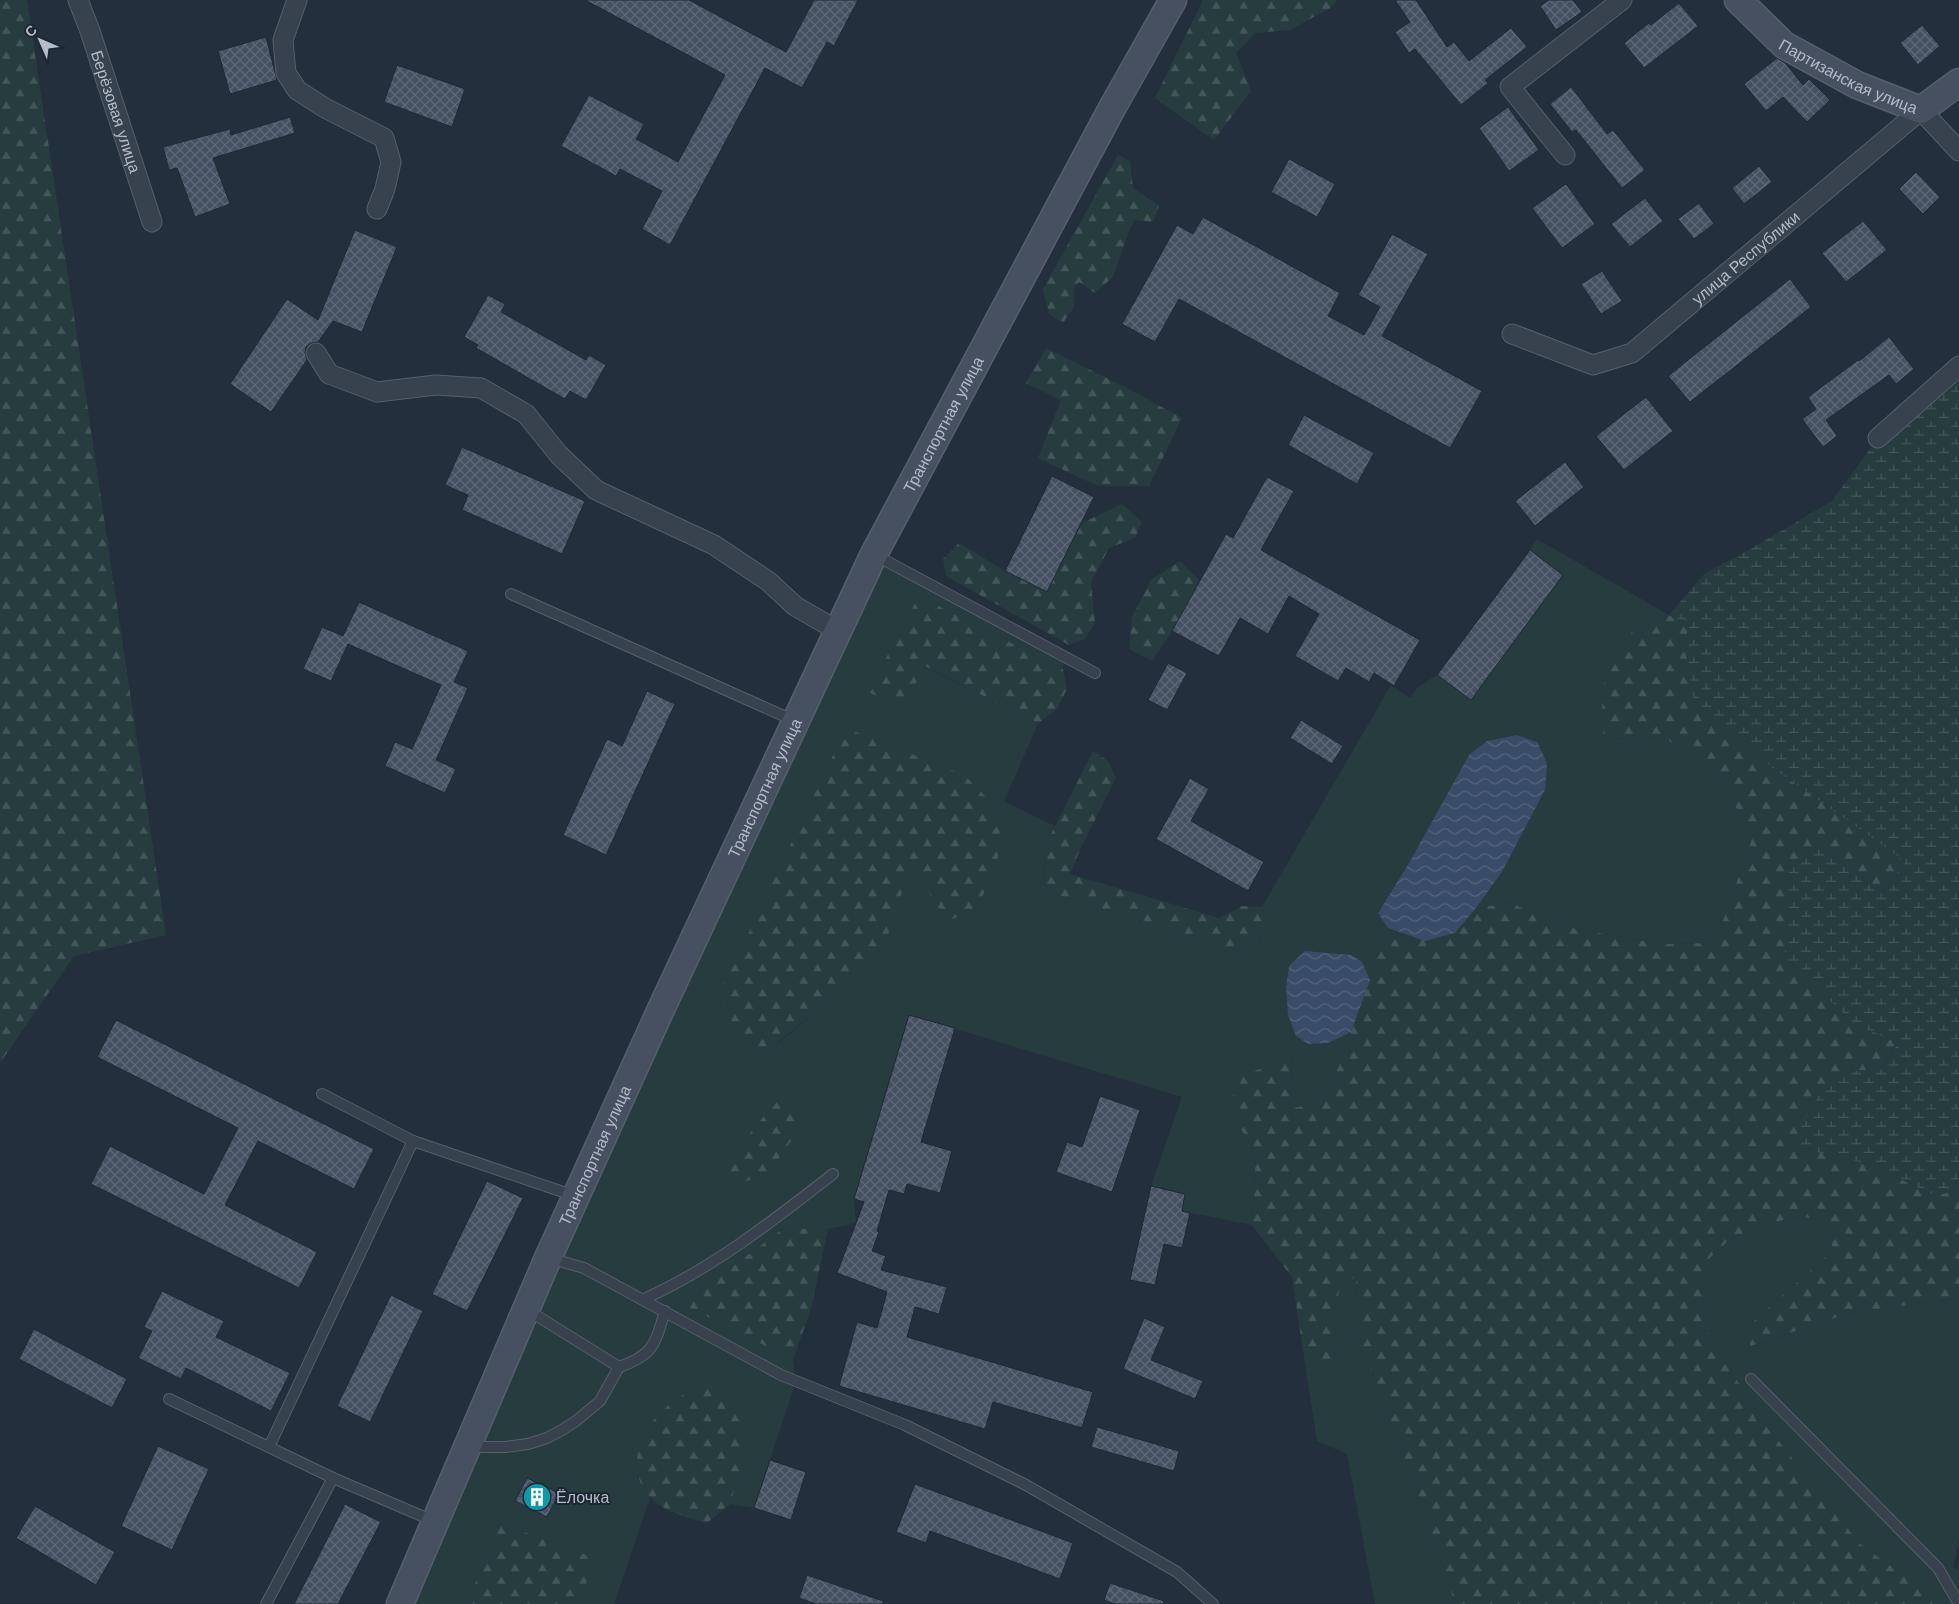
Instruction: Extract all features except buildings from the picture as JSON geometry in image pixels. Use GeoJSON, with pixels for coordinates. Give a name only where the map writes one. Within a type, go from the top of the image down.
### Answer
{"type":"FeatureCollection","features":[{"type":"Feature","properties":{"kind":"main road","name":"Транспортная улица"},"geometry":{"type":"LineString","coordinates":[[406,1602],[436,1522],[548,1258],[662,1007],[874,554],[1110,110],[1173,0]]}},
{"type":"Feature","properties":{"kind":"main road","name":"Партизанская улица"},"geometry":{"type":"LineString","coordinates":[[1738,0],[1784,45],[1857,85],[1921,110]]}},
{"type":"Feature","properties":{"kind":"main road","name":"улица Республики"},"geometry":{"type":"LineString","coordinates":[[1921,110],[1959,82]]}},
{"type":"Feature","properties":{"kind":"street","name":"Берёзовая улица"},"geometry":{"type":"LineString","coordinates":[[78,0],[90,31],[152,222]]}},
{"type":"Feature","properties":{"kind":"street"},"geometry":{"type":"LineString","coordinates":[[297,0],[283,40],[286,73],[297,90],[325,108],[384,138],[391,162],[385,189],[377,209]]}},
{"type":"Feature","properties":{"kind":"street"},"geometry":{"type":"LineString","coordinates":[[1565,156],[1510,87],[1622,0]]}},
{"type":"Feature","properties":{"kind":"street","name":"Партизанская улица"},"geometry":{"type":"LineString","coordinates":[[1921,110],[1959,151]]}},
{"type":"Feature","properties":{"kind":"street","name":"улица Республики"},"geometry":{"type":"LineString","coordinates":[[1512,334],[1594,365],[1632,353],[1921,110]]}},
{"type":"Feature","properties":{"kind":"street"},"geometry":{"type":"LineString","coordinates":[[316,353],[330,374],[376,392],[436,385],[480,388],[526,414],[558,455],[596,490],[714,545],[768,581],[795,606],[838,631]]}},
{"type":"Feature","properties":{"kind":"street"},"geometry":{"type":"LineString","coordinates":[[1878,438],[1959,366]]}},
{"type":"Feature","properties":{"kind":"lane"},"geometry":{"type":"LineString","coordinates":[[874,554],[1095,673]]}},
{"type":"Feature","properties":{"kind":"lane"},"geometry":{"type":"LineString","coordinates":[[511,594],[796,722]]}},
{"type":"Feature","properties":{"kind":"lane"},"geometry":{"type":"LineString","coordinates":[[322,1094],[413,1141],[576,1196]]}},
{"type":"Feature","properties":{"kind":"lane"},"geometry":{"type":"LineString","coordinates":[[269,1447],[413,1141]]}},
{"type":"Feature","properties":{"kind":"lane"},"geometry":{"type":"LineString","coordinates":[[644,1299],[676,1284],[769,1224],[834,1174]]}},
{"type":"Feature","properties":{"kind":"lane"},"geometry":{"type":"LineString","coordinates":[[548,1258],[584,1268],[781,1375],[905,1425],[1026,1485],[1095,1523],[1177,1572],[1213,1604]]}},
{"type":"Feature","properties":{"kind":"lane"},"geometry":{"type":"LineString","coordinates":[[526,1309],[619,1367]]}},
{"type":"Feature","properties":{"kind":"lane"},"geometry":{"type":"LineString","coordinates":[[468,1447],[505,1447],[528,1444],[547,1438],[576,1421],[600,1402],[619,1367],[636,1362],[646,1355],[653,1345],[665,1311]]}},
{"type":"Feature","properties":{"kind":"lane"},"geometry":{"type":"LineString","coordinates":[[1751,1379],[1938,1568],[1959,1604]]}},
{"type":"Feature","properties":{"kind":"lane"},"geometry":{"type":"LineString","coordinates":[[169,1399],[333,1478],[436,1522]]}},
{"type":"Feature","properties":{"kind":"lane"},"geometry":{"type":"LineString","coordinates":[[266,1604],[333,1478]]}},
{"type":"Feature","properties":{"kind":"green space"},"geometry":{"type":"Polygon","coordinates":[[[0,0],[27,0],[166,935],[74,956],[0,1063],[0,0]]]}},
{"type":"Feature","properties":{"kind":"green space"},"geometry":{"type":"Polygon","coordinates":[[[1203,0],[1337,0],[1332,7],[1290,30],[1255,33],[1236,53],[1251,91],[1214,140],[1155,98],[1203,0]]]}},
{"type":"Feature","properties":{"kind":"green space"},"geometry":{"type":"Polygon","coordinates":[[[1118,155],[1130,161],[1133,188],[1159,206],[1153,222],[1135,220],[1129,231],[1113,277],[1095,293],[1079,282],[1074,287],[1074,307],[1063,323],[1049,314],[1043,289],[1118,155]]]}},
{"type":"Feature","properties":{"kind":"green space"},"geometry":{"type":"Polygon","coordinates":[[[1046,348],[1182,418],[1149,486],[1098,486],[1038,458],[1061,400],[1026,383],[1046,348]]]}},
{"type":"Feature","properties":{"kind":"green space"},"geometry":{"type":"Polygon","coordinates":[[[1959,366],[1959,1191],[1934,1195],[1868,1164],[1801,1148],[1801,1125],[1822,1090],[1846,1071],[1883,1069],[1898,1043],[1855,1024],[1785,959],[1788,870],[1813,844],[1885,892],[1905,861],[1774,769],[1694,700],[1685,649],[1689,624],[1669,615],[1704,574],[1832,501],[1878,438],[1959,366]]]}},
{"type":"Feature","properties":{"kind":"green space"},"geometry":{"type":"Polygon","coordinates":[[[1122,504],[1142,522],[1135,538],[1109,548],[1091,582],[1095,623],[1085,639],[1069,645],[946,576],[943,559],[959,543],[1005,571],[1047,592],[1082,523],[1122,504]]]}},
{"type":"Feature","properties":{"kind":"green space"},"geometry":{"type":"Polygon","coordinates":[[[1537,539],[1669,615],[1632,632],[1604,739],[1663,737],[1722,775],[1751,842],[1715,943],[1660,944],[1572,928],[1510,903],[1476,908],[1502,872],[1545,790],[1537,742],[1517,735],[1487,741],[1469,756],[1409,863],[1378,912],[1388,928],[1370,980],[1362,962],[1286,988],[1288,1013],[1292,1026],[1308,1044],[1328,1043],[1351,1032],[1326,1101],[1289,1109],[1293,1055],[1227,1107],[1256,1154],[1252,1225],[1182,1211],[1185,1194],[1151,1186],[1182,1097],[909,1015],[854,1199],[856,1223],[828,1229],[783,1229],[683,1304],[793,1360],[796,1381],[754,1508],[730,1504],[747,1448],[637,1476],[650,1498],[614,1604],[580,1604],[593,1558],[501,1523],[466,1604],[400,1604],[874,554],[1065,657],[1063,669],[919,596],[924,666],[1038,724],[1004,801],[1055,826],[1044,848],[1045,884],[1058,895],[1242,952],[1268,931],[1262,907],[1391,685],[1410,698],[1418,687],[1437,675],[1471,699],[1563,575],[1530,550],[1537,539]],[[987,798],[733,1025],[759,1049],[778,1043],[834,997],[883,948],[905,875],[923,878],[935,905],[987,798]],[[527,1478],[516,1501],[547,1516],[559,1494],[527,1478]]]}},
{"type":"Feature","properties":{"kind":"green space"},"geometry":{"type":"Polygon","coordinates":[[[1180,561],[1200,581],[1172,631],[1152,661],[1129,649],[1132,617],[1151,580],[1180,561]]]}},
{"type":"Feature","properties":{"kind":"green space"},"geometry":{"type":"Polygon","coordinates":[[[919,596],[1063,669],[1067,689],[1057,709],[1038,724],[925,666],[903,707],[868,692],[919,596]]]}},
{"type":"Feature","properties":{"kind":"green space"},"geometry":{"type":"Polygon","coordinates":[[[1669,615],[1689,624],[1685,649],[1774,769],[1905,861],[1885,892],[1813,844],[1855,1024],[1898,1042],[1883,1069],[1846,1071],[1801,1148],[1868,1164],[1934,1195],[1959,1191],[1959,1298],[1850,1313],[1751,1346],[1743,1331],[1833,1250],[1827,1220],[1794,1216],[1729,1240],[1703,1264],[1704,1327],[1760,1417],[1859,1543],[1943,1604],[1455,1604],[1438,1550],[1380,1391],[1359,1344],[1356,1276],[1340,1289],[1333,1311],[1335,1367],[1302,1344],[1292,1277],[1252,1225],[1256,1154],[1227,1107],[1243,1076],[1293,1055],[1289,1109],[1326,1101],[1388,928],[1425,941],[1455,933],[1476,908],[1510,903],[1572,928],[1660,944],[1715,943],[1751,842],[1722,775],[1663,737],[1604,739],[1602,702],[1607,662],[1632,632],[1669,615]]]}},
{"type":"Feature","properties":{"kind":"green space"},"geometry":{"type":"Polygon","coordinates":[[[846,728],[964,775],[987,798],[1000,829],[997,871],[976,907],[953,919],[935,905],[923,879],[905,875],[900,902],[883,948],[834,997],[777,1043],[759,1049],[733,1025],[719,995],[846,728]]]}},
{"type":"Feature","properties":{"kind":"green space"},"geometry":{"type":"Polygon","coordinates":[[[1093,751],[1108,761],[1116,778],[1070,874],[1219,918],[1242,906],[1262,907],[1268,931],[1242,952],[1058,895],[1045,884],[1044,848],[1093,751]]]}},
{"type":"Feature","properties":{"kind":"green space"},"geometry":{"type":"Polygon","coordinates":[[[778,1101],[797,1109],[796,1134],[769,1172],[745,1182],[727,1172],[752,1130],[778,1101]]]}},
{"type":"Feature","properties":{"kind":"green space"},"geometry":{"type":"Polygon","coordinates":[[[1794,1216],[1827,1220],[1833,1250],[1743,1331],[1752,1346],[1850,1313],[1959,1298],[1959,1540],[1953,1567],[1959,1570],[1959,1604],[1943,1604],[1859,1544],[1760,1417],[1704,1327],[1702,1264],[1729,1240],[1794,1216]]]}},
{"type":"Feature","properties":{"kind":"green space"},"geometry":{"type":"Polygon","coordinates":[[[783,1229],[828,1229],[811,1309],[793,1360],[682,1304],[783,1229]]]}},
{"type":"Feature","properties":{"kind":"green space"},"geometry":{"type":"Polygon","coordinates":[[[1356,1275],[1359,1344],[1380,1391],[1438,1550],[1455,1604],[1375,1604],[1347,1454],[1317,1441],[1302,1344],[1335,1366],[1333,1311],[1340,1289],[1356,1275]]]}},
{"type":"Feature","properties":{"kind":"green space"},"geometry":{"type":"Polygon","coordinates":[[[702,1384],[722,1391],[738,1412],[747,1448],[730,1504],[707,1523],[677,1514],[656,1503],[642,1486],[637,1463],[643,1437],[658,1415],[679,1397],[702,1384]]]}},
{"type":"Feature","properties":{"kind":"green space"},"geometry":{"type":"Polygon","coordinates":[[[501,1523],[594,1558],[580,1604],[466,1604],[501,1523]]]}},
{"type":"Feature","properties":{"kind":"water"},"geometry":{"type":"Polygon","coordinates":[[[1517,735],[1537,742],[1547,763],[1545,790],[1502,872],[1455,933],[1425,941],[1388,928],[1378,913],[1409,863],[1469,755],[1487,741],[1517,735]]]}},
{"type":"Feature","properties":{"kind":"water"},"geometry":{"type":"Polygon","coordinates":[[[1305,951],[1351,955],[1362,962],[1370,980],[1351,1032],[1328,1043],[1308,1044],[1296,1036],[1288,1015],[1286,988],[1289,966],[1305,951]]]}},
{"type":"Feature","properties":{"kind":"place","name":"Ёлочка"},"geometry":{"type":"Point","coordinates":[537,1497]}}]}
